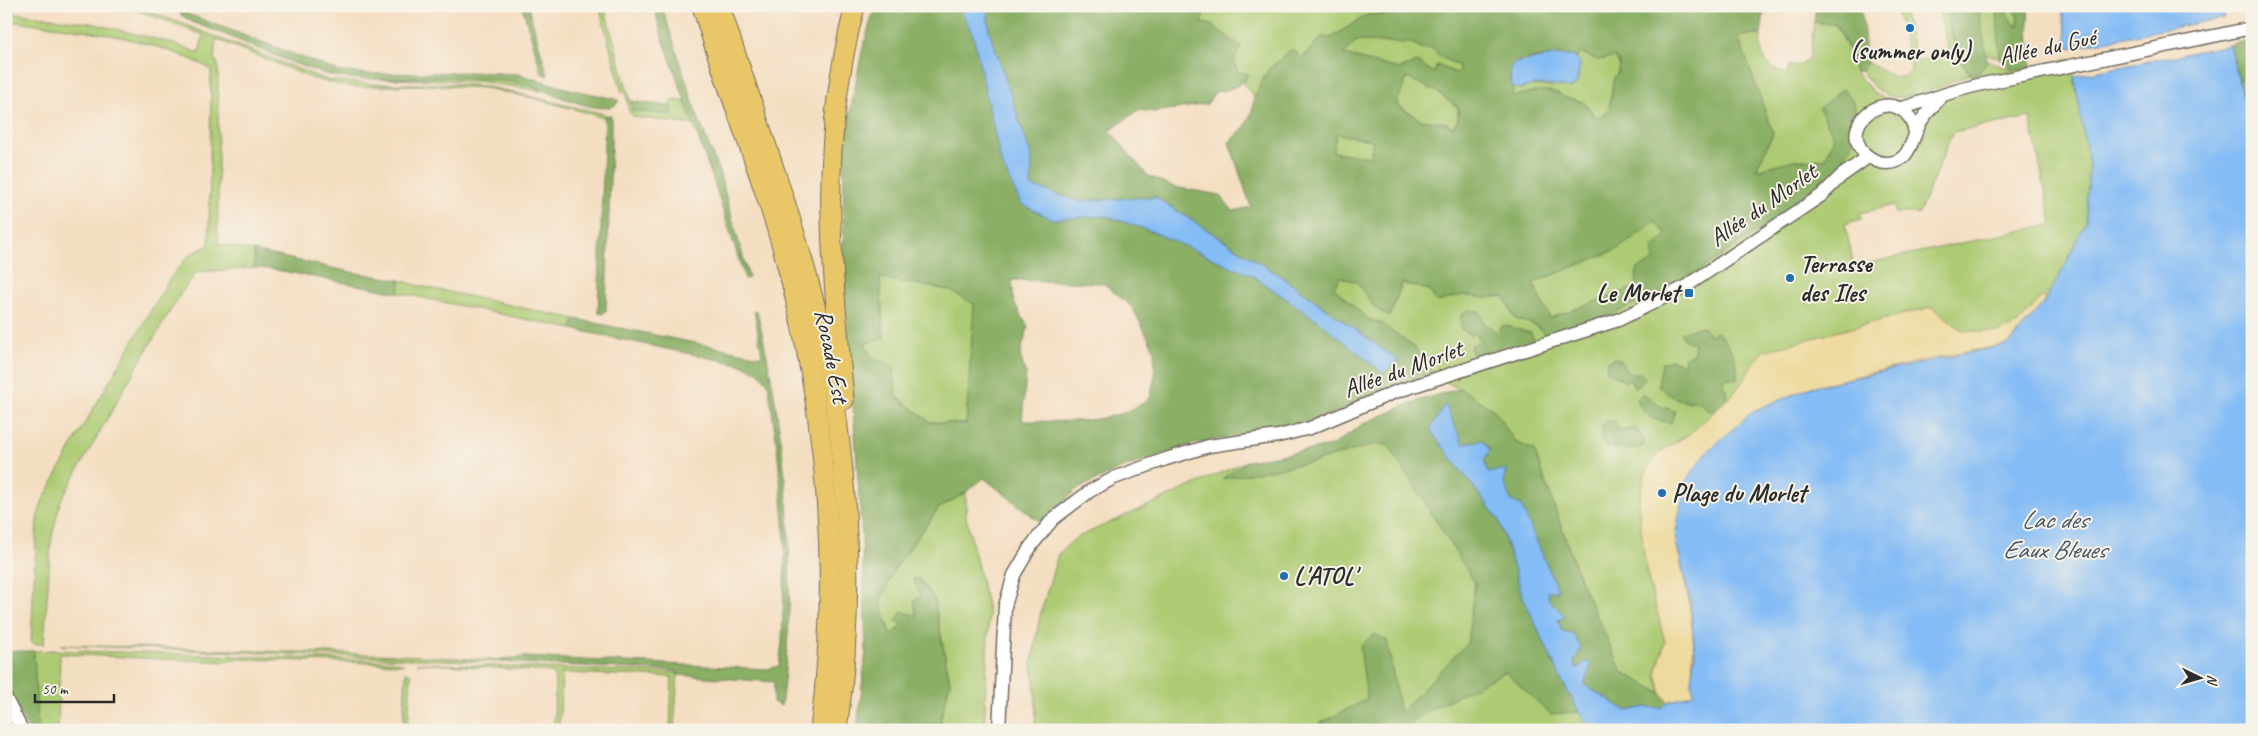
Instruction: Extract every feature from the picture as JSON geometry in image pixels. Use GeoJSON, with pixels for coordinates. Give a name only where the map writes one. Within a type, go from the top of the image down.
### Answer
{"type":"FeatureCollection","features":[{"type":"Feature","properties":{"kind":"highway","name":"Rocade Est"},"geometry":{"type":"LineString","coordinates":[[702,6],[783,252],[807,348],[818,414],[827,491],[830,549],[827,663],[820,730]]}},
{"type":"Feature","properties":{"kind":"highway"},"geometry":{"type":"LineString","coordinates":[[720,6],[781,191],[815,306],[836,419],[844,490],[846,565],[844,664],[837,730]]}},
{"type":"Feature","properties":{"kind":"highway"},"geometry":{"type":"LineString","coordinates":[[846,565],[854,534],[832,254],[831,180],[837,104],[846,39],[855,6]]}},
{"type":"Feature","properties":{"kind":"street","name":"Allée du Gué"},"geometry":{"type":"LineString","coordinates":[[1899,109],[1941,97],[1957,90],[2252,28]]}},
{"type":"Feature","properties":{"kind":"street"},"geometry":{"type":"LineString","coordinates":[[1914,133],[1941,97]]}},
{"type":"Feature","properties":{"kind":"street"},"geometry":{"type":"LineString","coordinates":[[1883,106],[1899,109],[1910,119],[1914,133],[1912,147],[1908,153],[1896,161],[1882,163],[1868,157],[1859,144],[1859,125],[1866,114],[1883,106]]}},
{"type":"Feature","properties":{"kind":"street","name":"Allée du Morlet"},"geometry":{"type":"LineString","coordinates":[[1841,176],[1859,144]]}},
{"type":"Feature","properties":{"kind":"street","name":"Allée du Morlet"},"geometry":{"type":"LineString","coordinates":[[999,730],[1006,606],[1014,575],[1038,536],[1071,503],[1098,486],[1166,459],[1209,446],[1278,436],[1310,428],[1395,392],[1618,320],[1685,287],[1822,195],[1841,176],[1868,157]]}},
{"type":"Feature","properties":{"kind":"street"},"geometry":{"type":"LineString","coordinates":[[6,699],[22,730]]}},
{"type":"Feature","properties":{"kind":"green space"},"geometry":{"type":"Polygon","coordinates":[[[125,6],[134,6],[170,19],[327,80],[373,84],[486,86],[605,114],[605,118],[533,98],[485,88],[423,85],[355,87],[341,85],[314,79],[216,39],[214,60],[217,61],[218,66],[218,244],[254,251],[254,268],[197,272],[183,290],[136,368],[60,502],[51,542],[44,644],[33,644],[31,642],[37,519],[42,502],[78,435],[169,280],[189,255],[209,245],[211,69],[187,58],[137,41],[85,31],[6,21],[6,12],[91,23],[172,43],[199,53],[203,36],[201,34],[125,6]]]}},
{"type":"Feature","properties":{"kind":"green space"},"geometry":{"type":"Polygon","coordinates":[[[522,6],[528,6],[548,76],[542,74],[522,6]]]}},
{"type":"Feature","properties":{"kind":"green space"},"geometry":{"type":"Polygon","coordinates":[[[599,6],[604,6],[631,103],[673,115],[669,102],[676,100],[685,102],[694,125],[634,117],[629,112],[626,93],[622,92],[599,6]]]}},
{"type":"Feature","properties":{"kind":"green space"},"geometry":{"type":"Polygon","coordinates":[[[654,6],[662,6],[695,109],[720,175],[749,278],[745,279],[715,185],[662,36],[654,6]]]}},
{"type":"Feature","properties":{"kind":"green space"},"geometry":{"type":"Polygon","coordinates":[[[756,6],[786,6],[778,14],[758,14],[756,6]]]}},
{"type":"Feature","properties":{"kind":"green space"},"geometry":{"type":"Polygon","coordinates":[[[875,6],[959,6],[973,35],[1001,162],[1052,219],[1107,216],[1151,231],[1253,276],[1317,320],[1398,360],[1282,277],[1156,197],[1078,201],[1030,186],[1032,159],[989,30],[987,6],[1201,6],[1204,9],[1202,23],[1212,25],[1241,47],[1234,60],[1238,72],[1248,74],[1242,82],[1234,87],[1215,92],[1207,104],[1155,112],[1138,110],[1110,131],[1147,175],[1174,187],[1220,195],[1233,211],[1251,207],[1229,142],[1246,125],[1252,111],[1254,97],[1268,70],[1292,49],[1302,58],[1322,37],[1331,38],[1367,15],[1386,14],[1387,6],[1756,6],[1764,12],[1761,35],[1738,36],[1773,133],[1756,170],[1794,160],[1826,159],[1834,137],[1819,108],[1843,89],[1854,102],[1856,118],[1852,144],[1835,175],[1796,206],[1678,285],[1591,323],[1547,338],[1542,330],[1532,324],[1515,319],[1504,296],[1487,298],[1462,295],[1437,302],[1429,290],[1402,283],[1390,316],[1376,309],[1357,282],[1340,277],[1334,288],[1368,319],[1381,323],[1414,347],[1435,375],[1309,422],[1190,445],[1122,468],[1076,490],[1041,523],[984,478],[966,492],[939,508],[895,568],[880,601],[891,635],[903,625],[896,621],[902,611],[917,616],[914,602],[920,595],[913,579],[919,579],[934,599],[950,683],[938,730],[857,730],[866,651],[862,537],[843,260],[844,143],[862,51],[875,6]],[[1355,41],[1344,55],[1399,69],[1418,62],[1434,73],[1437,65],[1456,73],[1459,71],[1458,65],[1438,56],[1434,49],[1421,48],[1412,43],[1355,41]],[[1581,53],[1576,57],[1559,55],[1520,60],[1509,77],[1514,87],[1513,96],[1546,91],[1558,93],[1563,97],[1585,103],[1593,115],[1599,117],[1609,108],[1614,78],[1618,72],[1619,63],[1614,57],[1598,60],[1581,53]],[[1407,78],[1396,105],[1421,120],[1446,123],[1453,127],[1458,119],[1458,107],[1436,91],[1407,78]],[[1336,134],[1333,152],[1370,157],[1373,140],[1336,134]],[[1655,221],[1618,249],[1533,283],[1550,318],[1636,287],[1637,269],[1654,261],[1652,248],[1667,235],[1655,221]],[[880,278],[884,338],[865,343],[871,356],[894,367],[896,396],[930,422],[966,424],[974,304],[949,290],[880,278]],[[1012,280],[1014,302],[1028,327],[1020,355],[1026,374],[1022,421],[1072,421],[1105,418],[1136,407],[1150,398],[1155,375],[1154,349],[1132,307],[1103,283],[1012,280]]]}},
{"type":"Feature","properties":{"kind":"green space"},"geometry":{"type":"Polygon","coordinates":[[[1201,6],[1387,6],[1386,14],[1367,15],[1331,38],[1322,37],[1302,58],[1292,49],[1268,70],[1254,97],[1243,83],[1248,74],[1238,72],[1234,60],[1202,23],[1204,9],[1201,6]]]}},
{"type":"Feature","properties":{"kind":"green space"},"geometry":{"type":"Polygon","coordinates":[[[1816,6],[1861,6],[1867,63],[1861,71],[1855,72],[1850,52],[1836,25],[1814,22],[1816,6]]]}},
{"type":"Feature","properties":{"kind":"green space"},"geometry":{"type":"Polygon","coordinates":[[[1895,6],[1902,6],[1917,62],[1949,53],[1938,6],[1945,6],[1956,51],[1962,54],[1960,61],[1970,74],[1937,89],[1912,96],[1889,96],[1876,89],[1861,71],[1867,63],[1895,77],[1906,76],[1911,72],[1911,64],[1895,6]]]}},
{"type":"Feature","properties":{"kind":"green space"},"geometry":{"type":"Polygon","coordinates":[[[1945,6],[1978,6],[1987,60],[1981,70],[1973,77],[1960,61],[1962,54],[1956,51],[1945,6]]]}},
{"type":"Feature","properties":{"kind":"green space"},"geometry":{"type":"Polygon","coordinates":[[[1978,6],[2013,6],[2018,16],[2019,27],[2011,21],[2005,10],[2000,59],[1986,54],[1978,6]]]}},
{"type":"Feature","properties":{"kind":"green space"},"geometry":{"type":"Polygon","coordinates":[[[2013,6],[2028,6],[2031,67],[2014,71],[2000,59],[1997,13],[2004,9],[2011,21],[2018,27],[2018,16],[2013,6]]]}},
{"type":"Feature","properties":{"kind":"green space"},"geometry":{"type":"Polygon","coordinates":[[[180,11],[341,72],[373,74],[471,72],[518,74],[619,101],[612,106],[602,108],[589,106],[535,87],[488,79],[421,77],[364,79],[330,75],[312,70],[192,22],[181,15],[180,11]]]}},
{"type":"Feature","properties":{"kind":"green space"},"geometry":{"type":"Polygon","coordinates":[[[1814,22],[1836,25],[1850,52],[1855,72],[1876,95],[1897,102],[1913,101],[1973,77],[1981,70],[1987,60],[2014,71],[2071,59],[2083,118],[2088,159],[2089,199],[2086,219],[2074,250],[2045,301],[2042,296],[2018,324],[1998,332],[1963,331],[1932,307],[1763,351],[1735,392],[1691,433],[1657,454],[1645,474],[1646,570],[1665,642],[1656,673],[1661,693],[1622,672],[1581,582],[1534,450],[1515,442],[1495,411],[1435,375],[1414,347],[1381,323],[1368,319],[1333,288],[1340,277],[1357,282],[1376,309],[1390,316],[1402,283],[1429,290],[1437,302],[1462,295],[1487,298],[1504,296],[1515,319],[1532,324],[1542,330],[1591,323],[1852,144],[1819,108],[1834,137],[1826,159],[1794,160],[1756,170],[1773,133],[1737,36],[1761,35],[1761,50],[1765,60],[1780,72],[1787,74],[1789,66],[1801,65],[1810,58],[1814,22]],[[2030,117],[1953,132],[1919,213],[1896,213],[1894,205],[1860,213],[1861,219],[1845,224],[1854,266],[2052,224],[2030,117]],[[1480,312],[1476,333],[1481,342],[1531,333],[1515,330],[1496,332],[1484,323],[1480,312]],[[1694,343],[1694,354],[1684,365],[1672,360],[1684,402],[1699,401],[1694,343]],[[1643,394],[1670,423],[1675,411],[1662,407],[1643,394]],[[1603,431],[1600,437],[1615,449],[1622,446],[1618,431],[1603,431]]]}},
{"type":"Feature","properties":{"kind":"green space"},"geometry":{"type":"Polygon","coordinates":[[[1355,41],[1412,43],[1421,48],[1434,48],[1438,56],[1458,65],[1459,72],[1456,73],[1437,65],[1434,73],[1418,62],[1399,69],[1344,55],[1355,41]]]}},
{"type":"Feature","properties":{"kind":"green space"},"geometry":{"type":"Polygon","coordinates":[[[2244,41],[2252,61],[2250,82],[2239,78],[2229,45],[2244,41]]]}},
{"type":"Feature","properties":{"kind":"green space"},"geometry":{"type":"Polygon","coordinates":[[[1581,53],[1598,60],[1614,57],[1619,63],[1618,72],[1614,78],[1609,108],[1599,117],[1593,115],[1584,103],[1563,97],[1558,93],[1546,91],[1513,96],[1514,87],[1520,89],[1532,85],[1552,87],[1580,63],[1576,57],[1581,53]]]}},
{"type":"Feature","properties":{"kind":"green space"},"geometry":{"type":"Polygon","coordinates":[[[456,77],[511,81],[532,86],[542,91],[476,81],[381,79],[456,77]]]}},
{"type":"Feature","properties":{"kind":"green space"},"geometry":{"type":"Polygon","coordinates":[[[1407,77],[1436,91],[1458,108],[1458,119],[1453,127],[1446,123],[1421,120],[1396,104],[1407,77]]]}},
{"type":"Feature","properties":{"kind":"green space"},"geometry":{"type":"Polygon","coordinates":[[[2239,78],[2250,82],[2252,79],[2252,129],[2239,78]]]}},
{"type":"Feature","properties":{"kind":"green space"},"geometry":{"type":"Polygon","coordinates":[[[631,101],[669,106],[673,115],[632,111],[631,101]]]}},
{"type":"Feature","properties":{"kind":"green space"},"geometry":{"type":"Polygon","coordinates":[[[605,115],[611,116],[611,143],[606,311],[603,314],[598,313],[605,115]]]}},
{"type":"Feature","properties":{"kind":"green space"},"geometry":{"type":"Polygon","coordinates":[[[1336,134],[1373,140],[1371,157],[1333,152],[1336,134]]]}},
{"type":"Feature","properties":{"kind":"green space"},"geometry":{"type":"Polygon","coordinates":[[[1655,221],[1667,235],[1655,261],[1636,287],[1550,319],[1533,283],[1618,249],[1655,221]]]}},
{"type":"Feature","properties":{"kind":"green space"},"geometry":{"type":"Polygon","coordinates":[[[254,251],[351,272],[400,280],[399,293],[271,269],[254,268],[254,251]]]}},
{"type":"Feature","properties":{"kind":"green space"},"geometry":{"type":"Polygon","coordinates":[[[880,278],[949,290],[975,304],[966,424],[930,422],[896,396],[894,367],[870,356],[864,343],[884,338],[880,278]]]}},
{"type":"Feature","properties":{"kind":"green space"},"geometry":{"type":"Polygon","coordinates":[[[400,280],[575,319],[572,329],[399,293],[400,280]]]}},
{"type":"Feature","properties":{"kind":"green space"},"geometry":{"type":"Polygon","coordinates":[[[1469,310],[1480,312],[1484,323],[1496,332],[1503,325],[1507,326],[1531,333],[1534,342],[1492,354],[1472,354],[1470,346],[1481,341],[1476,333],[1470,335],[1461,329],[1461,315],[1469,310]]]}},
{"type":"Feature","properties":{"kind":"green space"},"geometry":{"type":"Polygon","coordinates":[[[754,311],[757,311],[768,360],[783,458],[787,507],[789,606],[781,706],[773,702],[774,682],[678,675],[677,671],[502,662],[502,659],[525,657],[767,669],[779,666],[782,642],[785,559],[784,522],[777,446],[768,383],[759,373],[743,365],[572,329],[575,319],[760,356],[762,354],[754,311]]]}},
{"type":"Feature","properties":{"kind":"green space"},"geometry":{"type":"Polygon","coordinates":[[[1702,326],[1709,335],[1717,332],[1726,341],[1733,353],[1737,366],[1737,379],[1723,378],[1727,397],[1714,409],[1708,411],[1699,401],[1686,401],[1676,398],[1658,385],[1662,363],[1672,360],[1684,365],[1685,357],[1694,354],[1694,343],[1684,340],[1681,333],[1702,326]]]}},
{"type":"Feature","properties":{"kind":"green space"},"geometry":{"type":"Polygon","coordinates":[[[1614,358],[1622,361],[1625,369],[1632,374],[1640,373],[1645,378],[1640,385],[1634,387],[1629,379],[1625,382],[1606,370],[1607,362],[1614,358]]]}},
{"type":"Feature","properties":{"kind":"green space"},"geometry":{"type":"Polygon","coordinates":[[[1460,388],[1495,411],[1515,442],[1534,450],[1581,582],[1622,672],[1661,693],[1668,702],[1662,708],[1645,707],[1627,711],[1584,685],[1558,620],[1566,617],[1549,600],[1547,591],[1558,591],[1511,501],[1504,482],[1506,470],[1488,473],[1479,457],[1472,451],[1457,441],[1430,430],[1499,520],[1523,597],[1562,681],[1579,712],[1551,714],[1505,672],[1425,712],[1405,730],[1322,730],[1319,724],[1367,699],[1360,647],[1374,634],[1387,640],[1400,713],[1467,643],[1475,583],[1389,446],[1378,444],[1313,462],[1222,479],[1247,461],[1332,446],[1363,424],[1411,403],[1460,388]]]}},
{"type":"Feature","properties":{"kind":"green space"},"geometry":{"type":"Polygon","coordinates":[[[1642,394],[1662,407],[1675,411],[1671,423],[1653,419],[1646,414],[1637,399],[1642,394]]]}},
{"type":"Feature","properties":{"kind":"green space","name":"L'ATOL'"},"geometry":{"type":"Polygon","coordinates":[[[1411,403],[1579,712],[1592,730],[1035,730],[1036,703],[1032,662],[1040,616],[1058,554],[1076,538],[1247,461],[1332,446],[1363,424],[1411,403]]]}},
{"type":"Feature","properties":{"kind":"green space"},"geometry":{"type":"Polygon","coordinates":[[[1606,421],[1615,422],[1619,431],[1636,428],[1644,441],[1643,446],[1626,450],[1622,447],[1608,448],[1600,437],[1603,431],[1601,428],[1606,421]]]}},
{"type":"Feature","properties":{"kind":"green space"},"geometry":{"type":"Polygon","coordinates":[[[966,492],[966,516],[989,614],[984,730],[938,730],[950,682],[934,599],[919,579],[914,579],[920,595],[917,616],[891,635],[880,602],[895,568],[939,508],[966,492]]]}},
{"type":"Feature","properties":{"kind":"green space"},"geometry":{"type":"Polygon","coordinates":[[[61,645],[401,655],[502,659],[502,662],[466,661],[61,645]]]}},
{"type":"Feature","properties":{"kind":"green space"},"geometry":{"type":"Polygon","coordinates":[[[54,650],[391,661],[404,664],[238,659],[226,662],[60,654],[58,730],[38,730],[33,651],[54,650]]]}},
{"type":"Feature","properties":{"kind":"green space"},"geometry":{"type":"Polygon","coordinates":[[[6,651],[33,651],[34,653],[38,730],[28,729],[6,691],[6,651]]]}},
{"type":"Feature","properties":{"kind":"green space"},"geometry":{"type":"Polygon","coordinates":[[[416,663],[678,673],[674,730],[670,730],[672,677],[562,673],[559,730],[554,730],[555,679],[551,672],[416,663]]]}},
{"type":"Feature","properties":{"kind":"green space"},"geometry":{"type":"Polygon","coordinates":[[[406,672],[411,674],[408,730],[403,730],[406,672]]]}},
{"type":"Feature","properties":{"kind":"sand","name":"Plage du Morlet"},"geometry":{"type":"Polygon","coordinates":[[[2042,296],[2045,301],[2009,344],[1930,359],[1812,387],[1753,411],[1675,537],[1692,623],[1692,680],[1695,694],[1668,702],[1661,693],[1656,673],[1665,642],[1646,570],[1638,504],[1645,474],[1657,454],[1691,433],[1735,392],[1763,351],[1932,307],[1963,331],[1998,332],[2018,324],[2042,296]]]}},
{"type":"Feature","properties":{"kind":"water"},"geometry":{"type":"Polygon","coordinates":[[[959,6],[987,6],[989,30],[1032,159],[1031,186],[1078,201],[1155,197],[1282,277],[1398,360],[1383,373],[1317,320],[1253,276],[1151,231],[1107,216],[1052,219],[1021,204],[1001,162],[973,35],[959,6]]]}},
{"type":"Feature","properties":{"kind":"water"},"geometry":{"type":"Polygon","coordinates":[[[2061,6],[2225,6],[2224,18],[2069,48],[2061,6]]]}},
{"type":"Feature","properties":{"kind":"water","name":"Lac des Eaux Bleues"},"geometry":{"type":"Polygon","coordinates":[[[2229,45],[2252,129],[2252,730],[1592,730],[1579,712],[1562,681],[1523,597],[1499,520],[1430,430],[1445,404],[1463,444],[1482,440],[1490,450],[1484,460],[1488,473],[1506,469],[1504,482],[1511,501],[1521,505],[1558,591],[1547,591],[1549,600],[1566,617],[1558,620],[1562,631],[1572,633],[1581,648],[1574,662],[1576,669],[1587,661],[1591,666],[1584,685],[1627,711],[1645,707],[1662,708],[1668,702],[1694,694],[1691,681],[1695,654],[1690,601],[1675,537],[1685,482],[1706,453],[1753,411],[1812,387],[2009,344],[2045,301],[2067,262],[2086,220],[2089,165],[2074,76],[2229,45]]]}},
{"type":"Feature","properties":{"kind":"water"},"geometry":{"type":"Polygon","coordinates":[[[1559,55],[1576,57],[1580,63],[1577,83],[1571,88],[1538,84],[1516,89],[1511,84],[1510,68],[1514,63],[1559,55]]]}},
{"type":"Feature","properties":{"kind":"place","name":"(summer only)"},"geometry":{"type":"Point","coordinates":[1910,28]}},
{"type":"Feature","properties":{"kind":"place","name":"Terrasse des Iles"},"geometry":{"type":"Point","coordinates":[1790,278]}},
{"type":"Feature","properties":{"kind":"place","name":"Le Morlet"},"geometry":{"type":"Point","coordinates":[1689,293]}},
{"type":"Feature","properties":{"kind":"place","name":"Plage du Morlet"},"geometry":{"type":"Point","coordinates":[1662,493]}},
{"type":"Feature","properties":{"kind":"place","name":"L'ATOL'"},"geometry":{"type":"Point","coordinates":[1284,576]}}]}
